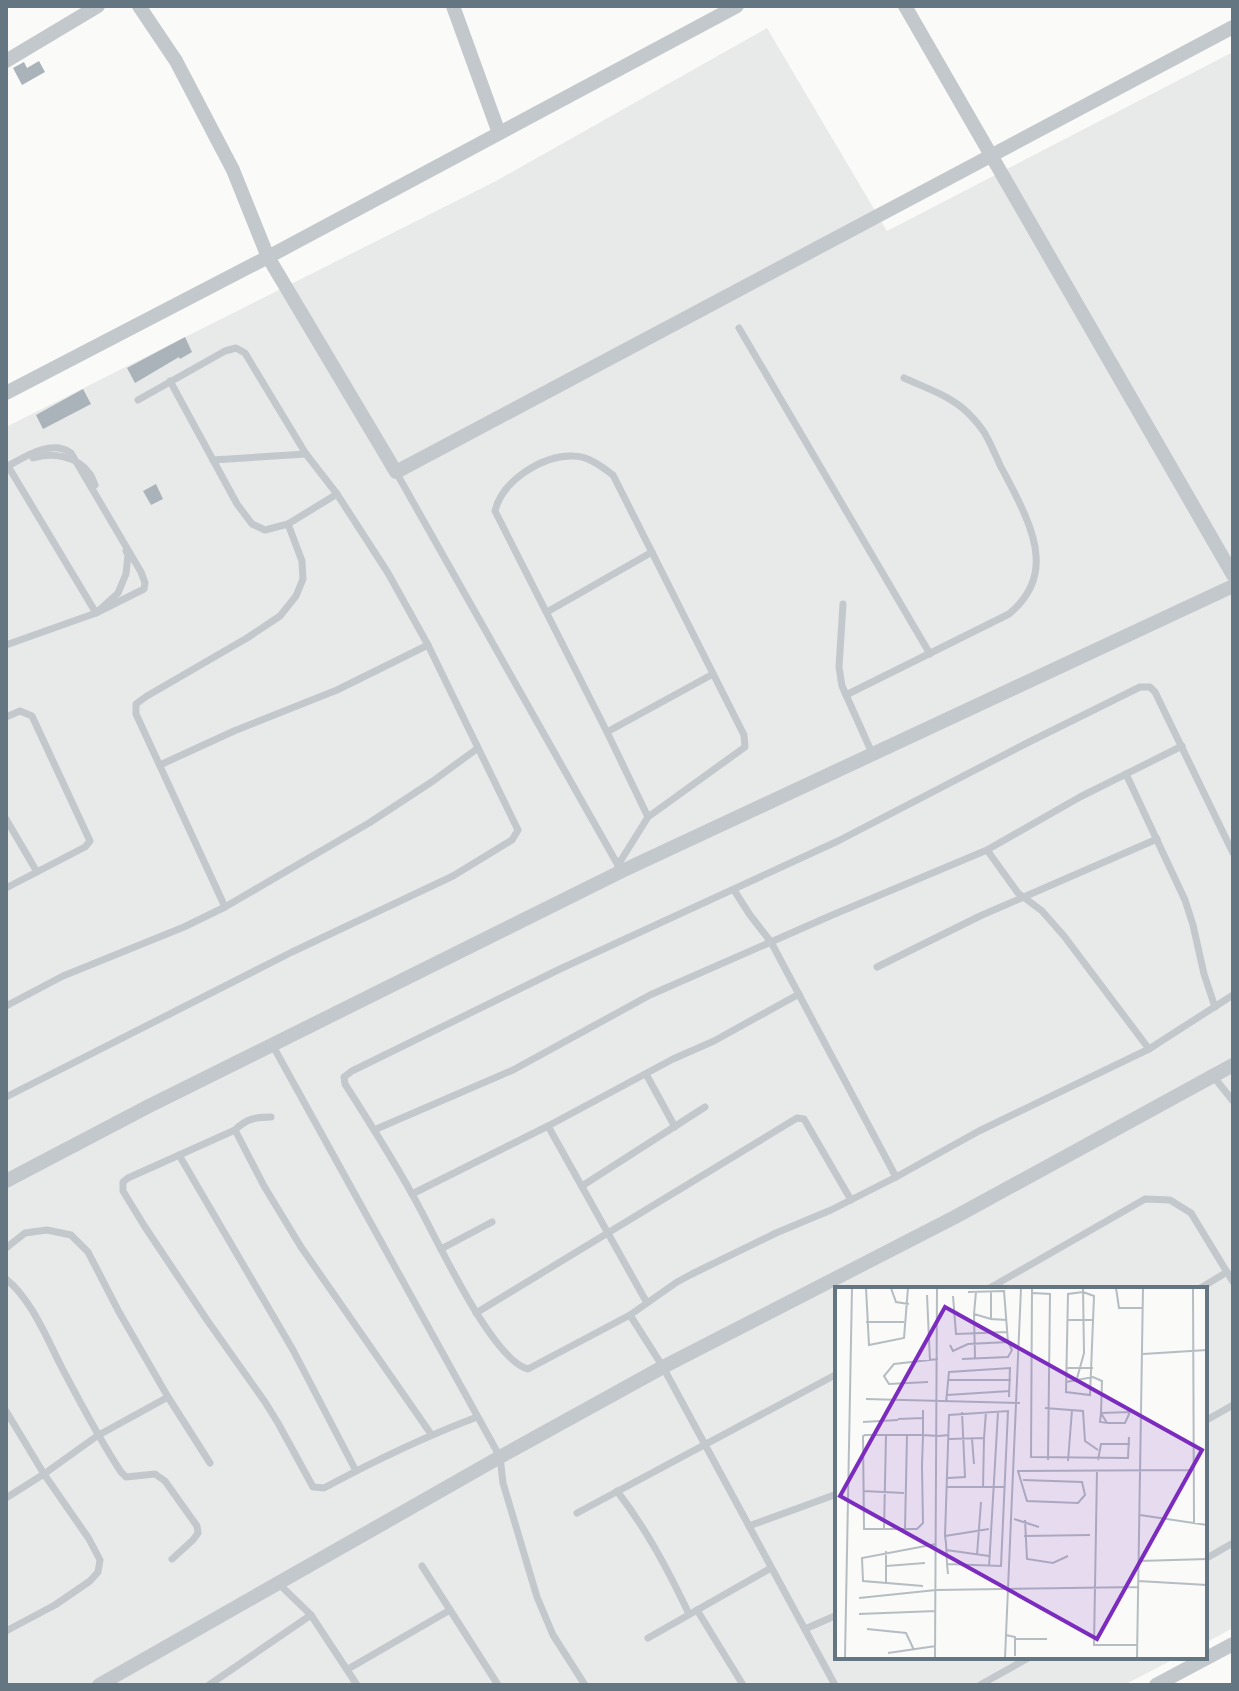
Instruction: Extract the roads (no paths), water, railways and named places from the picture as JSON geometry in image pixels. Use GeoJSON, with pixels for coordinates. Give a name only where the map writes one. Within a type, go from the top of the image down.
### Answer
{"type":"FeatureCollection","features":[{"type":"Feature","properties":{"kind":"street"},"geometry":{"type":"LineString","coordinates":[[6,61],[98,6]]}},
{"type":"Feature","properties":{"kind":"street"},"geometry":{"type":"LineString","coordinates":[[139,6],[176,61],[227,157],[268,257],[396,472],[1233,27]]}},
{"type":"Feature","properties":{"kind":"street"},"geometry":{"type":"LineString","coordinates":[[453,6],[499,133]]}},
{"type":"Feature","properties":{"kind":"street"},"geometry":{"type":"LineString","coordinates":[[905,6],[1233,575]]}},
{"type":"Feature","properties":{"kind":"street"},"geometry":{"type":"LineString","coordinates":[[6,393],[268,257],[734,7]]}},
{"type":"Feature","properties":{"kind":"street"},"geometry":{"type":"LineString","coordinates":[[6,1181],[620,868],[1233,586]]}},
{"type":"Feature","properties":{"kind":"street"},"geometry":{"type":"LineString","coordinates":[[99,1685],[663,1367],[955,1217],[1233,1065]]}},
{"type":"Feature","properties":{"kind":"street"},"geometry":{"type":"LineString","coordinates":[[1207,1658],[1233,1644]]}},
{"type":"Feature","properties":{"kind":"street"},"geometry":{"type":"LineString","coordinates":[[1156,1685],[1205,1659]]}},
{"type":"Feature","properties":{"kind":"lane"},"geometry":{"type":"LineString","coordinates":[[739,328],[930,654]]}},
{"type":"Feature","properties":{"kind":"lane"},"geometry":{"type":"LineString","coordinates":[[6,1097],[292,952],[453,876],[512,840],[518,830],[428,645],[388,573],[337,494],[306,454],[245,353],[236,348],[225,351],[138,400]]}},
{"type":"Feature","properties":{"kind":"lane"},"geometry":{"type":"LineString","coordinates":[[846,695],[1009,614],[1029,594],[1034,578],[1036,556],[1033,538],[983,431],[966,411],[943,396],[904,378]]}},
{"type":"Feature","properties":{"kind":"lane"},"geometry":{"type":"LineString","coordinates":[[170,381],[237,504],[252,524],[265,530],[288,524],[337,494]]}},
{"type":"Feature","properties":{"kind":"lane"},"geometry":{"type":"LineString","coordinates":[[6,645],[96,613],[144,589],[145,583],[71,453],[65,448],[56,447],[41,450],[7,466]]}},
{"type":"Feature","properties":{"kind":"lane"},"geometry":{"type":"LineString","coordinates":[[213,460],[306,454]]}},
{"type":"Feature","properties":{"kind":"lane"},"geometry":{"type":"LineString","coordinates":[[7,466],[41,455],[65,456],[89,472],[128,555],[126,574],[118,593],[96,613]]}},
{"type":"Feature","properties":{"kind":"lane"},"geometry":{"type":"LineString","coordinates":[[620,868],[648,817],[745,747],[744,735],[613,475],[595,462],[573,456],[533,465],[510,484],[498,499],[495,511],[648,817]]}},
{"type":"Feature","properties":{"kind":"lane"},"geometry":{"type":"LineString","coordinates":[[7,466],[96,613]]}},
{"type":"Feature","properties":{"kind":"lane"},"geometry":{"type":"LineString","coordinates":[[396,472],[620,868]]}},
{"type":"Feature","properties":{"kind":"lane"},"geometry":{"type":"LineString","coordinates":[[225,907],[136,714],[136,704],[280,616],[296,596],[303,579],[302,561],[288,524]]}},
{"type":"Feature","properties":{"kind":"lane"},"geometry":{"type":"LineString","coordinates":[[547,612],[652,552]]}},
{"type":"Feature","properties":{"kind":"lane"},"geometry":{"type":"LineString","coordinates":[[843,604],[839,667],[846,695],[872,753]]}},
{"type":"Feature","properties":{"kind":"lane"},"geometry":{"type":"LineString","coordinates":[[160,765],[234,731],[337,690],[428,645]]}},
{"type":"Feature","properties":{"kind":"lane"},"geometry":{"type":"LineString","coordinates":[[607,732],[713,674]]}},
{"type":"Feature","properties":{"kind":"lane"},"geometry":{"type":"LineString","coordinates":[[1233,853],[1155,692],[1150,687],[1140,687],[838,841],[560,969],[344,1077],[345,1084],[412,1194],[476,1313],[507,1354],[521,1367],[528,1369],[630,1315],[692,1274],[851,1200],[979,1131],[1149,1049],[1233,995]]}},
{"type":"Feature","properties":{"kind":"lane"},"geometry":{"type":"LineString","coordinates":[[6,717],[20,711],[32,716],[90,841],[85,847],[6,888]]}},
{"type":"Feature","properties":{"kind":"lane"},"geometry":{"type":"LineString","coordinates":[[374,1130],[513,1070],[650,995],[987,850],[1080,797],[1182,746]]}},
{"type":"Feature","properties":{"kind":"lane"},"geometry":{"type":"LineString","coordinates":[[6,1006],[86,965],[184,927],[225,907],[369,823],[478,748]]}},
{"type":"Feature","properties":{"kind":"lane"},"geometry":{"type":"LineString","coordinates":[[1126,774],[1189,913],[1215,1007]]}},
{"type":"Feature","properties":{"kind":"lane"},"geometry":{"type":"LineString","coordinates":[[7,821],[37,872]]}},
{"type":"Feature","properties":{"kind":"lane"},"geometry":{"type":"LineString","coordinates":[[877,967],[980,916],[1157,839]]}},
{"type":"Feature","properties":{"kind":"lane"},"geometry":{"type":"LineString","coordinates":[[987,850],[1018,893],[1042,911],[1064,936],[1149,1049]]}},
{"type":"Feature","properties":{"kind":"lane"},"geometry":{"type":"LineString","coordinates":[[734,890],[771,942],[896,1177]]}},
{"type":"Feature","properties":{"kind":"lane"},"geometry":{"type":"LineString","coordinates":[[412,1194],[673,1059],[714,1041],[799,994]]}},
{"type":"Feature","properties":{"kind":"lane"},"geometry":{"type":"LineString","coordinates":[[273,1046],[500,1457],[503,1483],[537,1597],[553,1635],[585,1685]]}},
{"type":"Feature","properties":{"kind":"lane"},"geometry":{"type":"LineString","coordinates":[[646,1074],[675,1127]]}},
{"type":"Feature","properties":{"kind":"lane"},"geometry":{"type":"LineString","coordinates":[[1213,1076],[1233,1101]]}},
{"type":"Feature","properties":{"kind":"lane"},"geometry":{"type":"LineString","coordinates":[[582,1186],[705,1107]]}},
{"type":"Feature","properties":{"kind":"lane"},"geometry":{"type":"LineString","coordinates":[[271,1117],[245,1121],[235,1130],[128,1178],[123,1182],[123,1191],[278,1423],[313,1487],[324,1488],[431,1434],[477,1417]]}},
{"type":"Feature","properties":{"kind":"lane"},"geometry":{"type":"LineString","coordinates":[[476,1313],[797,1118],[804,1119],[851,1200]]}},
{"type":"Feature","properties":{"kind":"lane"},"geometry":{"type":"LineString","coordinates":[[548,1126],[647,1303]]}},
{"type":"Feature","properties":{"kind":"lane"},"geometry":{"type":"LineString","coordinates":[[235,1130],[301,1247],[431,1434]]}},
{"type":"Feature","properties":{"kind":"lane"},"geometry":{"type":"LineString","coordinates":[[179,1155],[293,1350],[356,1471]]}},
{"type":"Feature","properties":{"kind":"lane"},"geometry":{"type":"LineString","coordinates":[[991,1287],[1145,1199],[1170,1200],[1191,1213],[1233,1282]]}},
{"type":"Feature","properties":{"kind":"lane"},"geometry":{"type":"LineString","coordinates":[[441,1249],[492,1222]]}},
{"type":"Feature","properties":{"kind":"lane"},"geometry":{"type":"LineString","coordinates":[[6,1248],[25,1233],[47,1230],[71,1235],[88,1252],[168,1397],[210,1463]]}},
{"type":"Feature","properties":{"kind":"lane"},"geometry":{"type":"LineString","coordinates":[[1202,1287],[1227,1272]]}},
{"type":"Feature","properties":{"kind":"lane"},"geometry":{"type":"LineString","coordinates":[[6,1279],[42,1328],[97,1436],[121,1472],[126,1477],[155,1474],[165,1481],[197,1526],[198,1533],[193,1540],[172,1559]]}},
{"type":"Feature","properties":{"kind":"lane"},"geometry":{"type":"LineString","coordinates":[[630,1315],[663,1367],[835,1685]]}},
{"type":"Feature","properties":{"kind":"lane"},"geometry":{"type":"LineString","coordinates":[[577,1513],[835,1375]]}},
{"type":"Feature","properties":{"kind":"lane"},"geometry":{"type":"LineString","coordinates":[[6,1498],[97,1436],[168,1397]]}},
{"type":"Feature","properties":{"kind":"lane"},"geometry":{"type":"LineString","coordinates":[[1207,1420],[1233,1405]]}},
{"type":"Feature","properties":{"kind":"lane"},"geometry":{"type":"LineString","coordinates":[[6,1411],[100,1560],[98,1572],[90,1581],[55,1605],[6,1631]]}},
{"type":"Feature","properties":{"kind":"lane"},"geometry":{"type":"LineString","coordinates":[[617,1491],[635,1514],[693,1612],[743,1685]]}},
{"type":"Feature","properties":{"kind":"lane"},"geometry":{"type":"LineString","coordinates":[[749,1526],[835,1495]]}},
{"type":"Feature","properties":{"kind":"lane"},"geometry":{"type":"LineString","coordinates":[[1207,1558],[1233,1543]]}},
{"type":"Feature","properties":{"kind":"lane"},"geometry":{"type":"LineString","coordinates":[[422,1566],[498,1685]]}},
{"type":"Feature","properties":{"kind":"lane"},"geometry":{"type":"LineString","coordinates":[[648,1638],[771,1568]]}},
{"type":"Feature","properties":{"kind":"lane"},"geometry":{"type":"LineString","coordinates":[[277,1583],[311,1615],[357,1685]]}},
{"type":"Feature","properties":{"kind":"lane"},"geometry":{"type":"LineString","coordinates":[[348,1669],[450,1610]]}},
{"type":"Feature","properties":{"kind":"lane"},"geometry":{"type":"LineString","coordinates":[[209,1685],[311,1615]]}},
{"type":"Feature","properties":{"kind":"lane"},"geometry":{"type":"LineString","coordinates":[[805,1629],[835,1616]]}},
{"type":"Feature","properties":{"kind":"lane"},"geometry":{"type":"LineString","coordinates":[[980,1685],[1026,1659]]}}]}
